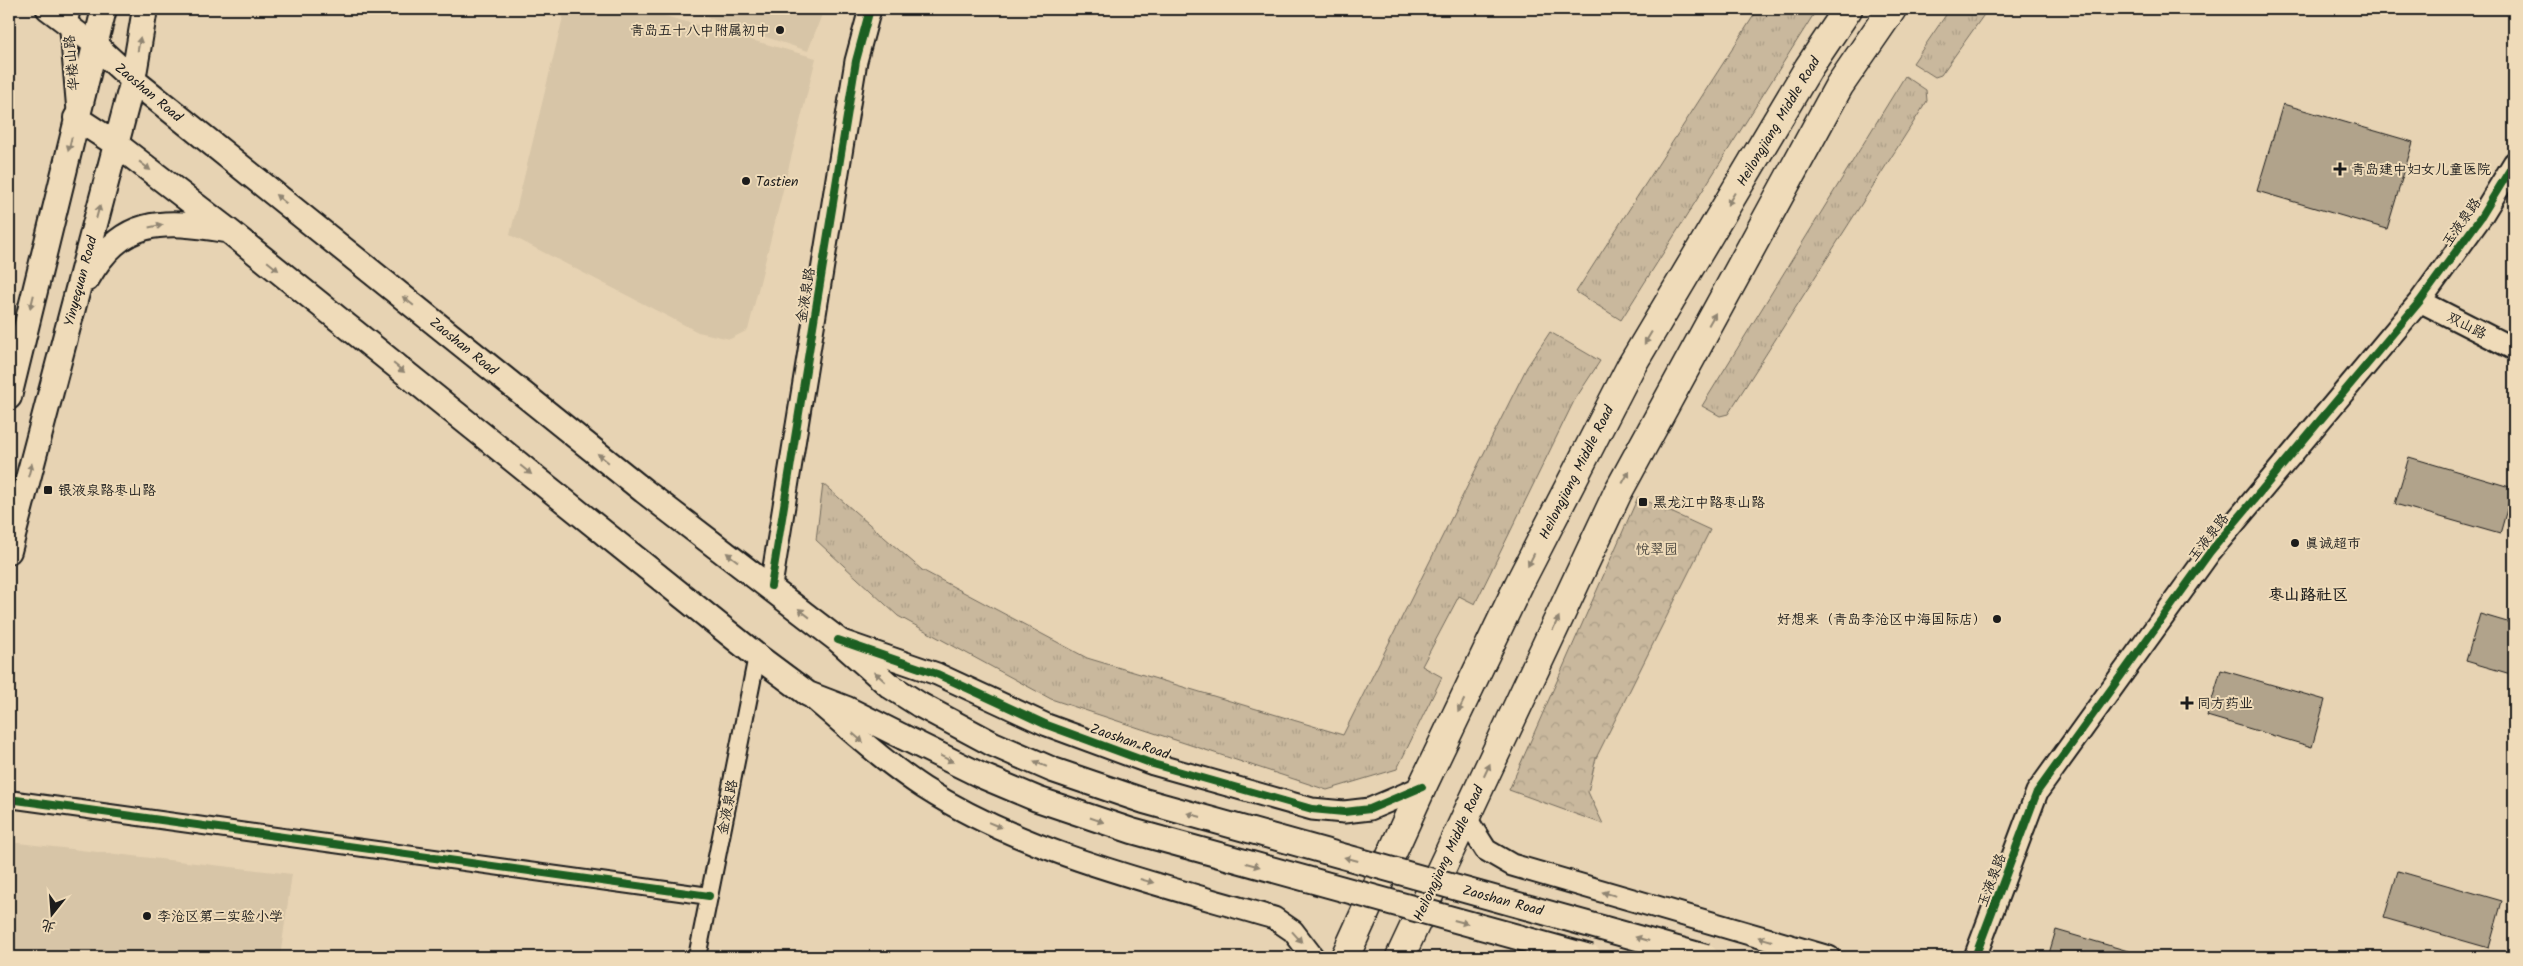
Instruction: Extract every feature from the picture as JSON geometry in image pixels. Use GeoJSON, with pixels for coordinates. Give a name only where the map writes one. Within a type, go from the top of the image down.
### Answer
{"type":"FeatureCollection","features":[{"type":"Feature","properties":{"kind":"highway","name":"Heilongjiang Middle Road"},"geometry":{"type":"LineString","coordinates":[[1345,957],[1422,787],[1519,584],[1630,368],[1809,67],[1848,9]]}},
{"type":"Feature","properties":{"kind":"highway","name":"Heilongjiang Middle Road"},"geometry":{"type":"LineString","coordinates":[[1400,957],[1618,492],[1839,86],[1892,9]]}},
{"type":"Feature","properties":{"kind":"main road"},"geometry":{"type":"LineString","coordinates":[[9,397],[104,9]]}},
{"type":"Feature","properties":{"kind":"main road","name":"Yinyequan Road"},"geometry":{"type":"LineString","coordinates":[[9,551],[133,80],[145,9]]}},
{"type":"Feature","properties":{"kind":"main road","name":"Zaoshan Road"},"geometry":{"type":"LineString","coordinates":[[96,46],[133,80],[644,491],[771,586],[838,640],[890,686],[920,705],[993,744],[1053,770],[1144,801],[1706,957]]}},
{"type":"Feature","properties":{"kind":"main road"},"geometry":{"type":"LineString","coordinates":[[76,118],[116,144],[229,231],[757,656],[808,694],[847,709],[980,775],[1037,799],[1132,831],[1590,957]]}},
{"type":"Feature","properties":{"kind":"main road"},"geometry":{"type":"LineString","coordinates":[[74,303],[97,261],[110,246],[130,234],[160,224],[189,224],[229,231]]}},
{"type":"Feature","properties":{"kind":"street"},"geometry":{"type":"LineString","coordinates":[[47,9],[70,17],[96,46]]}},
{"type":"Feature","properties":{"kind":"street","name":"金液泉路"},"geometry":{"type":"LineString","coordinates":[[771,586],[856,61],[870,9]]}},
{"type":"Feature","properties":{"kind":"street","name":"华楼山路"},"geometry":{"type":"LineString","coordinates":[[70,17],[76,118]]}},
{"type":"Feature","properties":{"kind":"street","name":"玉液泉路"},"geometry":{"type":"LineString","coordinates":[[1975,957],[2037,792],[2210,552],[2420,301],[2481,217],[2514,163]]}},
{"type":"Feature","properties":{"kind":"street","name":"双山路"},"geometry":{"type":"LineString","coordinates":[[2420,301],[2514,349]]}},
{"type":"Feature","properties":{"kind":"street","name":"Zaoshan Road"},"geometry":{"type":"LineString","coordinates":[[838,640],[937,674],[1047,725],[1153,764],[1312,809],[1344,812],[1370,809],[1422,787]]}},
{"type":"Feature","properties":{"kind":"street","name":"金液泉路"},"geometry":{"type":"LineString","coordinates":[[697,957],[757,656]]}},
{"type":"Feature","properties":{"kind":"street"},"geometry":{"type":"LineString","coordinates":[[808,694],[883,760],[925,789],[978,819],[1088,864],[1274,918],[1293,931],[1313,957]]}},
{"type":"Feature","properties":{"kind":"street"},"geometry":{"type":"LineString","coordinates":[[9,799],[709,896]]}},
{"type":"Feature","properties":{"kind":"street"},"geometry":{"type":"LineString","coordinates":[[1465,817],[1486,850],[1512,865],[1828,957]]}},
{"type":"Feature","properties":{"kind":"shaded area"},"geometry":{"type":"Polygon","coordinates":[[[565,9],[640,9],[816,58],[748,330],[730,339],[698,332],[510,235],[565,9]]]}},
{"type":"Feature","properties":{"kind":"shaded area","name":"青岛五十八中附属初中"},"geometry":{"type":"Polygon","coordinates":[[[682,9],[824,9],[808,51],[682,9]]]}},
{"type":"Feature","properties":{"kind":"shaded area","name":"李沧区第二实验小学"},"geometry":{"type":"Polygon","coordinates":[[[9,842],[292,874],[280,957],[9,957],[9,842]]]}},
{"type":"Feature","properties":{"kind":"green space"},"geometry":{"type":"Polygon","coordinates":[[[1758,9],[1817,9],[1621,320],[1576,292],[1758,9]]]}},
{"type":"Feature","properties":{"kind":"green space"},"geometry":{"type":"Polygon","coordinates":[[[1950,9],[1988,9],[1941,75],[1935,77],[1913,63],[1950,9]]]}},
{"type":"Feature","properties":{"kind":"green space"},"geometry":{"type":"Polygon","coordinates":[[[1905,76],[1926,90],[1927,101],[1728,414],[1720,416],[1702,406],[1905,76]]]}},
{"type":"Feature","properties":{"kind":"green space"},"geometry":{"type":"Polygon","coordinates":[[[1550,332],[1600,361],[1574,401],[1475,604],[1459,596],[1422,666],[1442,677],[1397,769],[1327,790],[1051,699],[898,616],[816,540],[823,484],[922,570],[1087,658],[1343,735],[1527,367],[1550,332]]]}},
{"type":"Feature","properties":{"kind":"green space","name":"悦翠园"},"geometry":{"type":"Polygon","coordinates":[[[1638,497],[1710,530],[1596,758],[1588,792],[1603,824],[1509,790],[1638,497]]]}},
{"type":"Feature","properties":{"kind":"building"},"geometry":{"type":"Polygon","coordinates":[[[2283,104],[2413,142],[2387,229],[2257,191],[2283,104]]]}},
{"type":"Feature","properties":{"kind":"building"},"geometry":{"type":"Polygon","coordinates":[[[2409,457],[2513,488],[2500,534],[2395,504],[2409,457]]]}},
{"type":"Feature","properties":{"kind":"building"},"geometry":{"type":"Polygon","coordinates":[[[2480,614],[2514,624],[2514,675],[2466,661],[2480,614]]]}},
{"type":"Feature","properties":{"kind":"building"},"geometry":{"type":"Polygon","coordinates":[[[2221,670],[2325,700],[2312,747],[2207,716],[2221,670]]]}},
{"type":"Feature","properties":{"kind":"building"},"geometry":{"type":"Polygon","coordinates":[[[2398,871],[2502,901],[2489,948],[2384,918],[2398,871]]]}},
{"type":"Feature","properties":{"kind":"building"},"geometry":{"type":"Polygon","coordinates":[[[2056,930],[2135,953],[2134,957],[2048,957],[2056,930]]]}},
{"type":"Feature","properties":{"kind":"cycle path"},"geometry":{"type":"LineString","coordinates":[[771,586],[856,61],[870,9]]}},
{"type":"Feature","properties":{"kind":"cycle path"},"geometry":{"type":"LineString","coordinates":[[1975,957],[2037,792],[2210,552],[2420,301],[2481,217],[2514,163]]}},
{"type":"Feature","properties":{"kind":"cycle path"},"geometry":{"type":"LineString","coordinates":[[838,640],[937,674],[1047,725],[1153,764],[1312,809],[1344,812],[1370,809],[1422,787]]}},
{"type":"Feature","properties":{"kind":"cycle path"},"geometry":{"type":"LineString","coordinates":[[9,799],[709,896]]}},
{"type":"Feature","properties":{"kind":"place","name":"青岛五十八中附属初中"},"geometry":{"type":"Point","coordinates":[780,30]}},
{"type":"Feature","properties":{"kind":"place","name":"青岛建中妇女儿童医院"},"geometry":{"type":"Point","coordinates":[2340,169]}},
{"type":"Feature","properties":{"kind":"place","name":"Tastien"},"geometry":{"type":"Point","coordinates":[746,181]}},
{"type":"Feature","properties":{"kind":"place","name":"银液泉路枣山路"},"geometry":{"type":"Point","coordinates":[48,490]}},
{"type":"Feature","properties":{"kind":"place","name":"黑龙江中路枣山路"},"geometry":{"type":"Point","coordinates":[1643,502]}},
{"type":"Feature","properties":{"kind":"place","name":"真诚超市"},"geometry":{"type":"Point","coordinates":[2295,543]}},
{"type":"Feature","properties":{"kind":"place","name":"好想来（青岛李沧区中海国际店）"},"geometry":{"type":"Point","coordinates":[1997,619]}},
{"type":"Feature","properties":{"kind":"place","name":"同方药业"},"geometry":{"type":"Point","coordinates":[2187,703]}},
{"type":"Feature","properties":{"kind":"place","name":"李沧区第二实验小学"},"geometry":{"type":"Point","coordinates":[147,916]}},
{"type":"Feature","properties":{"kind":"district","name":"枣山路社区"},"geometry":{"type":"Point","coordinates":[2308,594]}}]}
